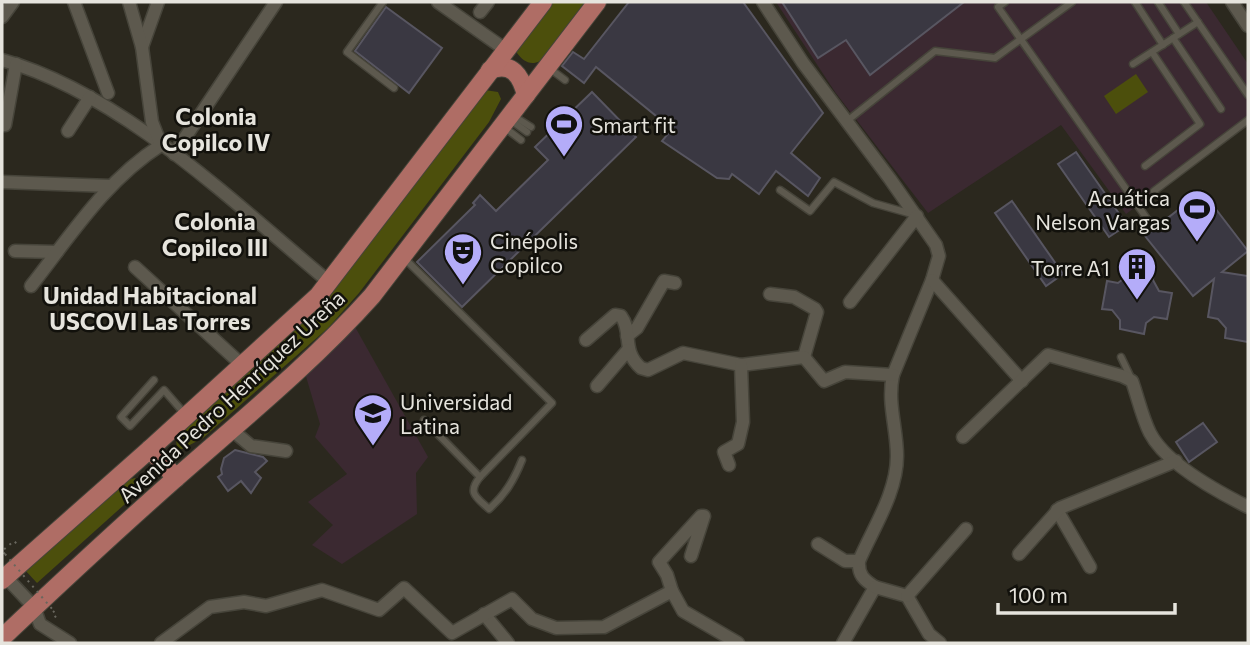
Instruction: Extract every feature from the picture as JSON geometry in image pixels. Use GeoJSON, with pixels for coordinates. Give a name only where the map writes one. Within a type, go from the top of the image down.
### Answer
{"type":"FeatureCollection","features":[{"type":"Feature","properties":{"kind":"main road","name":"Avenida Pedro Henríquez Ureña"},"geometry":{"type":"LineString","coordinates":[[3,576],[150,449],[318,296],[542,2]]}},
{"type":"Feature","properties":{"kind":"main road","name":"Avenida Pedro Henríquez Ureña"},"geometry":{"type":"LineString","coordinates":[[2,638],[347,324],[372,296],[597,2]]}},
{"type":"Feature","properties":{"kind":"main road"},"geometry":{"type":"LineString","coordinates":[[506,50],[524,67],[548,66]]}},
{"type":"Feature","properties":{"kind":"main road"},"geometry":{"type":"LineString","coordinates":[[490,70],[505,67],[514,70],[521,78],[526,95]]}},
{"type":"Feature","properties":{"kind":"main road"},"geometry":{"type":"LineString","coordinates":[[150,449],[176,478]]}},
{"type":"Feature","properties":{"kind":"street"},"geometry":{"type":"LineString","coordinates":[[74,2],[108,93]]}},
{"type":"Feature","properties":{"kind":"street"},"geometry":{"type":"LineString","coordinates":[[129,2],[142,47],[152,122],[161,145]]}},
{"type":"Feature","properties":{"kind":"street"},"geometry":{"type":"LineString","coordinates":[[142,47],[158,2]]}},
{"type":"Feature","properties":{"kind":"street"},"geometry":{"type":"LineString","coordinates":[[174,154],[276,2]]}},
{"type":"Feature","properties":{"kind":"street"},"geometry":{"type":"LineString","coordinates":[[763,2],[803,63],[917,216],[938,249],[939,256],[932,280],[893,375],[890,391],[897,454],[895,477],[859,561],[858,570],[864,579],[875,587],[907,596],[929,634],[940,643]]}},
{"type":"Feature","properties":{"kind":"street"},"geometry":{"type":"LineString","coordinates":[[1231,2],[1248,26]]}},
{"type":"Feature","properties":{"kind":"street"},"geometry":{"type":"LineString","coordinates":[[445,4],[506,50]]}},
{"type":"Feature","properties":{"kind":"street"},"geometry":{"type":"LineString","coordinates":[[2,60],[90,97],[161,145],[329,282]]}},
{"type":"Feature","properties":{"kind":"street"},"geometry":{"type":"LineString","coordinates":[[5,125],[16,64]]}},
{"type":"Feature","properties":{"kind":"street"},"geometry":{"type":"LineString","coordinates":[[68,131],[90,97]]}},
{"type":"Feature","properties":{"kind":"street"},"geometry":{"type":"LineString","coordinates":[[31,286],[110,186],[140,159],[161,145]]}},
{"type":"Feature","properties":{"kind":"street"},"geometry":{"type":"LineString","coordinates":[[2,181],[110,186]]}},
{"type":"Feature","properties":{"kind":"street"},"geometry":{"type":"LineString","coordinates":[[850,302],[917,216]]}},
{"type":"Feature","properties":{"kind":"street"},"geometry":{"type":"LineString","coordinates":[[15,251],[57,252]]}},
{"type":"Feature","properties":{"kind":"street"},"geometry":{"type":"LineString","coordinates":[[135,267],[241,365]]}},
{"type":"Feature","properties":{"kind":"street"},"geometry":{"type":"LineString","coordinates":[[932,280],[1022,381]]}},
{"type":"Feature","properties":{"kind":"street"},"geometry":{"type":"LineString","coordinates":[[626,336],[637,328],[664,281],[675,283]]}},
{"type":"Feature","properties":{"kind":"street"},"geometry":{"type":"LineString","coordinates":[[770,294],[794,297],[816,309],[804,357]]}},
{"type":"Feature","properties":{"kind":"street"},"geometry":{"type":"LineString","coordinates":[[586,340],[615,315],[621,316],[625,321],[628,350],[635,363],[648,370],[683,353],[741,365],[804,357]]}},
{"type":"Feature","properties":{"kind":"street"},"geometry":{"type":"LineString","coordinates":[[597,386],[628,350]]}},
{"type":"Feature","properties":{"kind":"street"},"geometry":{"type":"LineString","coordinates":[[963,437],[1048,355],[1122,376],[1131,376],[1150,433],[1176,461],[1220,493],[1248,507]]}},
{"type":"Feature","properties":{"kind":"street"},"geometry":{"type":"LineString","coordinates":[[804,357],[824,381],[845,372],[893,375]]}},
{"type":"Feature","properties":{"kind":"street"},"geometry":{"type":"LineString","coordinates":[[729,465],[724,452],[738,443],[743,422],[741,365]]}},
{"type":"Feature","properties":{"kind":"street"},"geometry":{"type":"LineString","coordinates":[[232,430],[251,446],[286,451]]}},
{"type":"Feature","properties":{"kind":"street"},"geometry":{"type":"LineString","coordinates":[[1019,554],[1057,510],[1176,461]]}},
{"type":"Feature","properties":{"kind":"street"},"geometry":{"type":"LineString","coordinates":[[1057,510],[1090,567]]}},
{"type":"Feature","properties":{"kind":"street"},"geometry":{"type":"LineString","coordinates":[[691,556],[704,516],[701,516],[659,562],[683,611],[738,643]]}},
{"type":"Feature","properties":{"kind":"street"},"geometry":{"type":"LineString","coordinates":[[907,596],[966,529]]}},
{"type":"Feature","properties":{"kind":"street"},"geometry":{"type":"LineString","coordinates":[[818,544],[845,561],[859,561]]}},
{"type":"Feature","properties":{"kind":"street"},"geometry":{"type":"LineString","coordinates":[[3,576],[34,607],[40,624],[69,643]]}},
{"type":"Feature","properties":{"kind":"street"},"geometry":{"type":"LineString","coordinates":[[843,643],[875,587]]}},
{"type":"Feature","properties":{"kind":"street"},"geometry":{"type":"LineString","coordinates":[[162,643],[210,607],[244,602],[266,606],[322,590],[379,610],[404,588],[452,633]]}},
{"type":"Feature","properties":{"kind":"street"},"geometry":{"type":"LineString","coordinates":[[441,643],[452,633],[512,599],[532,619],[556,628],[604,627],[672,590]]}},
{"type":"Feature","properties":{"kind":"street"},"geometry":{"type":"LineString","coordinates":[[484,614],[508,643]]}},
{"type":"Feature","properties":{"kind":"lane"},"geometry":{"type":"LineString","coordinates":[[383,2],[346,52],[394,88]]}},
{"type":"Feature","properties":{"kind":"lane"},"geometry":{"type":"LineString","coordinates":[[1005,2],[998,7],[1150,223]]}},
{"type":"Feature","properties":{"kind":"lane"},"geometry":{"type":"LineString","coordinates":[[847,121],[935,51],[995,58],[1072,2]]}},
{"type":"Feature","properties":{"kind":"lane"},"geometry":{"type":"LineString","coordinates":[[1135,2],[1163,45]]}},
{"type":"Feature","properties":{"kind":"lane"},"geometry":{"type":"LineString","coordinates":[[1158,2],[1221,109]]}},
{"type":"Feature","properties":{"kind":"lane"},"geometry":{"type":"LineString","coordinates":[[1184,2],[1248,95]]}},
{"type":"Feature","properties":{"kind":"lane"},"geometry":{"type":"LineString","coordinates":[[1133,64],[1198,22]]}},
{"type":"Feature","properties":{"kind":"lane"},"geometry":{"type":"LineString","coordinates":[[1145,166],[1200,124],[1152,52]]}},
{"type":"Feature","properties":{"kind":"lane"},"geometry":{"type":"LineString","coordinates":[[548,66],[565,80]]}},
{"type":"Feature","properties":{"kind":"lane"},"geometry":{"type":"LineString","coordinates":[[507,120],[529,130]]}},
{"type":"Feature","properties":{"kind":"lane"},"geometry":{"type":"LineString","coordinates":[[507,120],[522,140]]}},
{"type":"Feature","properties":{"kind":"lane"},"geometry":{"type":"LineString","coordinates":[[1154,191],[1248,120]]}},
{"type":"Feature","properties":{"kind":"lane"},"geometry":{"type":"LineString","coordinates":[[780,190],[810,211],[834,182],[873,203],[917,216]]}},
{"type":"Feature","properties":{"kind":"lane"},"geometry":{"type":"LineString","coordinates":[[402,256],[552,403],[474,485],[476,497],[489,509],[514,480],[522,460]]}},
{"type":"Feature","properties":{"kind":"lane"},"geometry":{"type":"LineString","coordinates":[[1118,359],[1131,376]]}},
{"type":"Feature","properties":{"kind":"lane"},"geometry":{"type":"LineString","coordinates":[[154,380],[121,417],[130,426],[164,390],[186,414]]}},
{"type":"Feature","properties":{"kind":"lane"},"geometry":{"type":"LineString","coordinates":[[424,420],[480,477]]}},
{"type":"Feature","properties":{"kind":"path"},"geometry":{"type":"LineString","coordinates":[[14,541],[2,551],[57,615]]}},
{"type":"Feature","properties":{"kind":"shaded area"},"geometry":{"type":"Polygon","coordinates":[[[550,2],[585,2],[540,61],[527,62],[517,53],[516,46],[550,2]]]}},
{"type":"Feature","properties":{"kind":"shaded area"},"geometry":{"type":"Polygon","coordinates":[[[776,2],[1206,2],[1248,64],[1248,123],[1126,214],[1061,125],[928,213],[835,92],[776,2]]]}},
{"type":"Feature","properties":{"kind":"shaded area"},"geometry":{"type":"Polygon","coordinates":[[[1136,74],[1148,92],[1116,114],[1104,96],[1136,74]]]}},
{"type":"Feature","properties":{"kind":"shaded area"},"geometry":{"type":"Polygon","coordinates":[[[485,90],[498,92],[501,99],[489,122],[359,293],[328,328],[203,438],[182,449],[177,448],[176,440],[181,431],[322,302],[485,90]]]}},
{"type":"Feature","properties":{"kind":"shaded area","name":"Universidad Latina"},"geometry":{"type":"Polygon","coordinates":[[[354,325],[428,457],[416,473],[417,514],[342,564],[312,545],[333,525],[308,502],[347,474],[315,437],[320,424],[305,373],[354,325]]]}},
{"type":"Feature","properties":{"kind":"shaded area"},"geometry":{"type":"Polygon","coordinates":[[[135,478],[143,486],[135,495],[37,583],[25,570],[118,483],[135,478]]]}},
{"type":"Feature","properties":{"kind":"building"},"geometry":{"type":"Polygon","coordinates":[[[629,2],[743,2],[823,113],[791,153],[820,178],[808,196],[776,171],[759,194],[732,174],[729,179],[717,178],[662,141],[672,129],[596,67],[584,83],[562,66],[573,52],[584,59],[629,2]]]}},
{"type":"Feature","properties":{"kind":"building"},"geometry":{"type":"Polygon","coordinates":[[[782,2],[964,2],[870,75],[846,40],[818,58],[782,2]]]}},
{"type":"Feature","properties":{"kind":"building"},"geometry":{"type":"Polygon","coordinates":[[[386,7],[442,48],[409,93],[355,51],[386,7]]]}},
{"type":"Feature","properties":{"kind":"building"},"geometry":{"type":"Polygon","coordinates":[[[592,92],[636,137],[462,307],[417,262],[475,205],[473,203],[480,195],[496,211],[548,160],[535,147],[592,92]]]}},
{"type":"Feature","properties":{"kind":"building"},"geometry":{"type":"Polygon","coordinates":[[[1076,152],[1127,225],[1109,237],[1058,164],[1076,152]]]}},
{"type":"Feature","properties":{"kind":"building","name":"Acuática Nelson Vargas"},"geometry":{"type":"Polygon","coordinates":[[[1202,191],[1248,251],[1222,272],[1248,276],[1248,342],[1225,338],[1226,328],[1218,319],[1208,317],[1214,279],[1193,296],[1145,236],[1202,191]]]}},
{"type":"Feature","properties":{"kind":"building"},"geometry":{"type":"Polygon","coordinates":[[[1012,201],[1063,274],[1046,286],[995,213],[1012,201]]]}},
{"type":"Feature","properties":{"kind":"building","name":"Torre A1"},"geometry":{"type":"Polygon","coordinates":[[[1130,266],[1154,270],[1153,280],[1159,291],[1172,293],[1167,319],[1154,317],[1146,323],[1144,334],[1120,329],[1120,320],[1112,310],[1102,309],[1107,281],[1118,283],[1127,276],[1130,266]]]}},
{"type":"Feature","properties":{"kind":"building"},"geometry":{"type":"Polygon","coordinates":[[[1203,423],[1217,442],[1189,462],[1176,442],[1203,423]]]}},
{"type":"Feature","properties":{"kind":"building"},"geometry":{"type":"Polygon","coordinates":[[[235,450],[263,457],[267,461],[255,472],[261,478],[251,493],[241,481],[228,491],[218,477],[222,474],[224,458],[235,450]]]}},
{"type":"Feature","properties":{"kind":"place","name":"Smart fit"},"geometry":{"type":"Point","coordinates":[564,158]}},
{"type":"Feature","properties":{"kind":"place","name":"Acuática Nelson Vargas"},"geometry":{"type":"Point","coordinates":[1197,243]}},
{"type":"Feature","properties":{"kind":"place","name":"Cinépolis Copilco"},"geometry":{"type":"Point","coordinates":[463,286]}},
{"type":"Feature","properties":{"kind":"place","name":"Torre A1"},"geometry":{"type":"Point","coordinates":[1137,301]}},
{"type":"Feature","properties":{"kind":"place","name":"Universidad Latina"},"geometry":{"type":"Point","coordinates":[373,447]}},
{"type":"Feature","properties":{"kind":"district","name":"Colonia Copilco IV"},"geometry":{"type":"Point","coordinates":[216,129]}},
{"type":"Feature","properties":{"kind":"district","name":"Colonia Copilco III"},"geometry":{"type":"Point","coordinates":[215,234]}},
{"type":"Feature","properties":{"kind":"district","name":"Unidad Habitacional USCOVI Las Torres"},"geometry":{"type":"Point","coordinates":[150,308]}}]}
